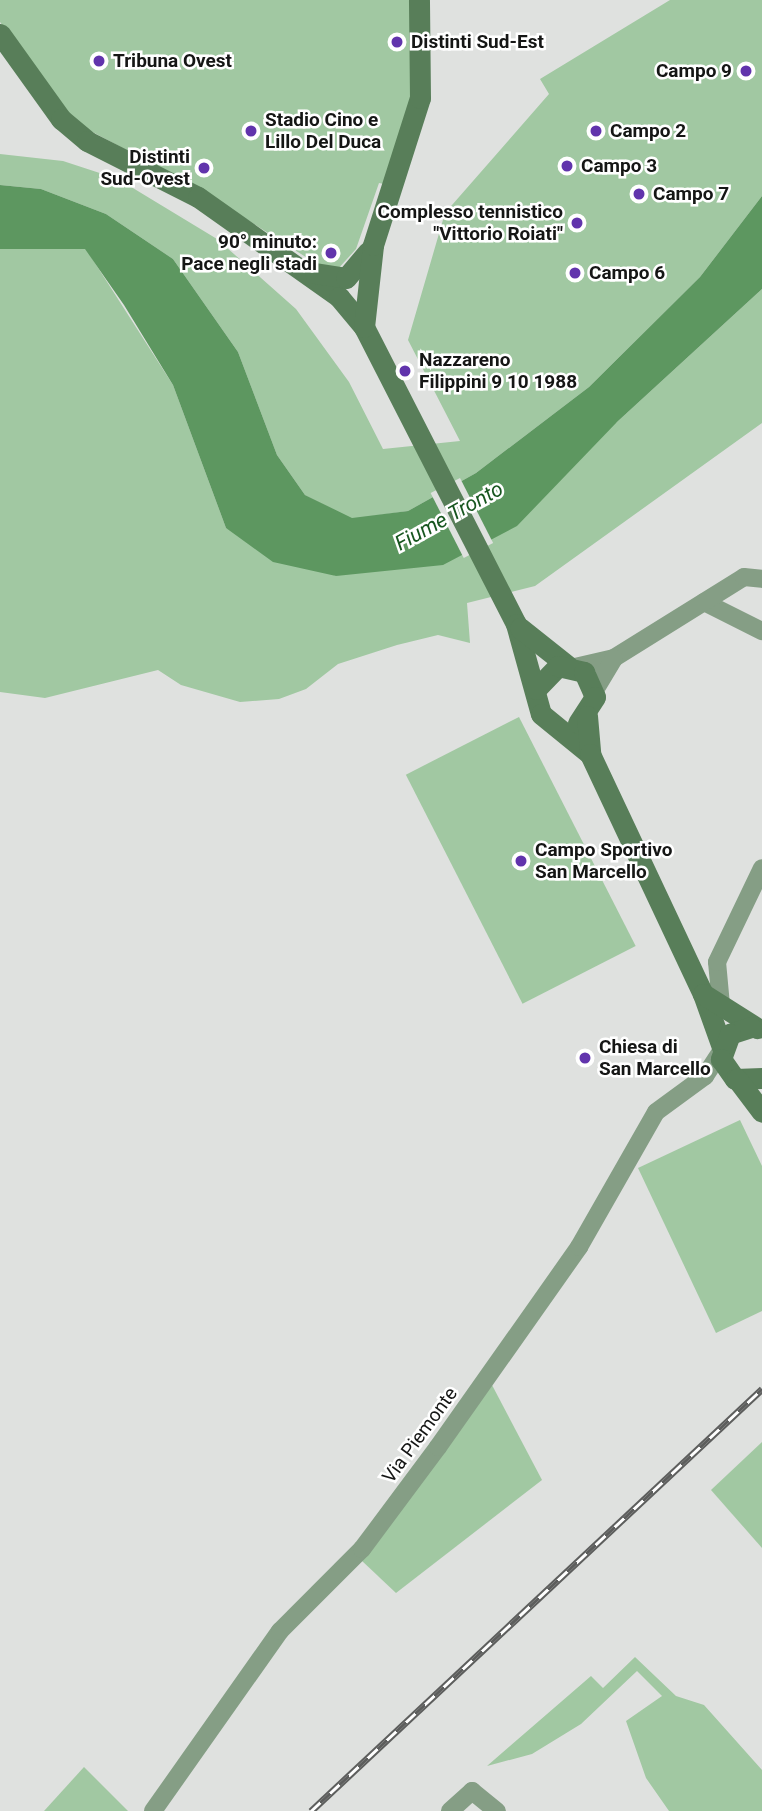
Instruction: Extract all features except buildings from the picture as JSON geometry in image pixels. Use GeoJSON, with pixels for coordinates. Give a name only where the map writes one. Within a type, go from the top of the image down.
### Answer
{"type":"FeatureCollection","features":[{"type":"Feature","properties":{"kind":"street"},"geometry":{"type":"LineString","coordinates":[[365,331],[373,245],[421,98],[419,0]]}},
{"type":"Feature","properties":{"kind":"street"},"geometry":{"type":"LineString","coordinates":[[0,34],[54,111],[86,141],[198,197],[307,270],[365,331],[516,624],[541,714],[590,754]]}},
{"type":"Feature","properties":{"kind":"street"},"geometry":{"type":"LineString","coordinates":[[307,270],[333,280],[346,278],[373,245]]}},
{"type":"Feature","properties":{"kind":"street"},"geometry":{"type":"LineString","coordinates":[[536,689],[548,671],[614,657],[744,577],[762,579]]}},
{"type":"Feature","properties":{"kind":"street"},"geometry":{"type":"LineString","coordinates":[[704,602],[762,631]]}},
{"type":"Feature","properties":{"kind":"street"},"geometry":{"type":"LineString","coordinates":[[516,624],[571,666],[595,690]]}},
{"type":"Feature","properties":{"kind":"street"},"geometry":{"type":"LineString","coordinates":[[614,657],[595,690],[587,716],[590,754],[712,999],[721,1050],[734,1077],[762,1112]]}},
{"type":"Feature","properties":{"kind":"street"},"geometry":{"type":"LineString","coordinates":[[555,724],[572,725],[587,716]]}},
{"type":"Feature","properties":{"kind":"street"},"geometry":{"type":"LineString","coordinates":[[712,999],[717,962],[762,868]]}},
{"type":"Feature","properties":{"kind":"street"},"geometry":{"type":"LineString","coordinates":[[712,999],[757,1028]]}},
{"type":"Feature","properties":{"kind":"street"},"geometry":{"type":"LineString","coordinates":[[721,1050],[730,1034],[757,1028]]}},
{"type":"Feature","properties":{"kind":"street","name":"Via Piemonte"},"geometry":{"type":"LineString","coordinates":[[153,1811],[280,1631],[362,1549],[438,1447],[579,1247],[656,1112],[705,1076],[721,1050]]}},
{"type":"Feature","properties":{"kind":"street"},"geometry":{"type":"LineString","coordinates":[[705,1076],[762,1078]]}},
{"type":"Feature","properties":{"kind":"street"},"geometry":{"type":"LineString","coordinates":[[450,1811],[472,1791],[497,1811]]}},
{"type":"Feature","properties":{"kind":"shaded area","name":"Stadio Cino e Lillo Del Duca"},"geometry":{"type":"Polygon","coordinates":[[[0,0],[425,0],[398,187],[379,183],[356,249],[337,270],[326,270],[198,188],[68,119],[0,22],[0,0]]]}},
{"type":"Feature","properties":{"kind":"shaded area","name":"Complesso tennistico \"Vittorio Roiati\""},"geometry":{"type":"Polygon","coordinates":[[[670,0],[762,0],[762,196],[700,277],[589,387],[476,473],[408,511],[352,519],[305,495],[277,455],[238,352],[173,259],[106,214],[41,189],[0,185],[0,154],[63,161],[118,179],[217,239],[296,309],[349,382],[383,449],[460,441],[408,340],[445,213],[549,94],[540,79],[670,0]]]}},
{"type":"Feature","properties":{"kind":"shaded area"},"geometry":{"type":"Polygon","coordinates":[[[0,249],[86,249],[173,385],[226,528],[336,576],[617,422],[762,289],[762,423],[535,586],[467,603],[470,643],[438,635],[397,645],[338,664],[306,689],[279,699],[240,702],[181,685],[158,670],[45,698],[0,692],[0,249]]]}},
{"type":"Feature","properties":{"kind":"shaded area","name":"Campo Sportivo San Marcello"},"geometry":{"type":"Polygon","coordinates":[[[519,717],[636,946],[523,1004],[406,775],[519,717]]]}},
{"type":"Feature","properties":{"kind":"shaded area"},"geometry":{"type":"Polygon","coordinates":[[[740,1120],[762,1166],[762,1311],[716,1333],[638,1168],[740,1120]]]}},
{"type":"Feature","properties":{"kind":"shaded area"},"geometry":{"type":"Polygon","coordinates":[[[492,1385],[542,1480],[396,1593],[361,1560],[492,1385]]]}},
{"type":"Feature","properties":{"kind":"shaded area"},"geometry":{"type":"Polygon","coordinates":[[[762,1442],[762,1548],[711,1490],[762,1442]]]}},
{"type":"Feature","properties":{"kind":"shaded area"},"geometry":{"type":"Polygon","coordinates":[[[635,1657],[676,1696],[704,1705],[762,1770],[762,1811],[669,1811],[646,1778],[626,1721],[662,1696],[637,1671],[581,1724],[532,1754],[487,1766],[591,1676],[603,1688],[635,1657]]]}},
{"type":"Feature","properties":{"kind":"shaded area"},"geometry":{"type":"Polygon","coordinates":[[[84,1767],[128,1811],[44,1811],[84,1767]]]}},
{"type":"Feature","properties":{"kind":"water","name":"Fiume Tronto"},"geometry":{"type":"Polygon","coordinates":[[[0,185],[41,189],[106,214],[173,259],[238,352],[277,455],[305,495],[352,518],[408,511],[476,473],[589,387],[700,277],[762,196],[762,289],[617,422],[517,526],[443,565],[336,576],[273,562],[226,528],[173,385],[124,305],[85,249],[0,249],[0,185]]]}},
{"type":"Feature","properties":{"kind":"pier"},"geometry":{"type":"Polygon","coordinates":[[[460,478],[493,543],[464,558],[431,493],[460,478]]]}},
{"type":"Feature","properties":{"kind":"railway"},"geometry":{"type":"LineString","coordinates":[[311,1811],[762,1389]]}},
{"type":"Feature","properties":{"kind":"place","name":"Distinti Sud-Est"},"geometry":{"type":"Point","coordinates":[397,42]}},
{"type":"Feature","properties":{"kind":"place","name":"Tribuna Ovest"},"geometry":{"type":"Point","coordinates":[99,61]}},
{"type":"Feature","properties":{"kind":"place","name":"Campo 9"},"geometry":{"type":"Point","coordinates":[746,71]}},
{"type":"Feature","properties":{"kind":"place","name":"Stadio Cino e Lillo Del Duca"},"geometry":{"type":"Point","coordinates":[251,131]}},
{"type":"Feature","properties":{"kind":"place","name":"Campo 2"},"geometry":{"type":"Point","coordinates":[596,131]}},
{"type":"Feature","properties":{"kind":"place","name":"Campo 3"},"geometry":{"type":"Point","coordinates":[567,166]}},
{"type":"Feature","properties":{"kind":"place","name":"Distinti Sud-Ovest"},"geometry":{"type":"Point","coordinates":[204,168]}},
{"type":"Feature","properties":{"kind":"place","name":"Campo 7"},"geometry":{"type":"Point","coordinates":[639,194]}},
{"type":"Feature","properties":{"kind":"place","name":"Complesso tennistico \"Vittorio Roiati\""},"geometry":{"type":"Point","coordinates":[577,223]}},
{"type":"Feature","properties":{"kind":"place","name":"90° minuto: Pace negli stadi"},"geometry":{"type":"Point","coordinates":[331,253]}},
{"type":"Feature","properties":{"kind":"place","name":"Campo 6"},"geometry":{"type":"Point","coordinates":[575,273]}},
{"type":"Feature","properties":{"kind":"place","name":"Nazzareno Filippini 9 10 1988"},"geometry":{"type":"Point","coordinates":[405,371]}},
{"type":"Feature","properties":{"kind":"place","name":"Campo Sportivo San Marcello"},"geometry":{"type":"Point","coordinates":[521,861]}},
{"type":"Feature","properties":{"kind":"place","name":"Chiesa di San Marcello"},"geometry":{"type":"Point","coordinates":[585,1058]}}]}
